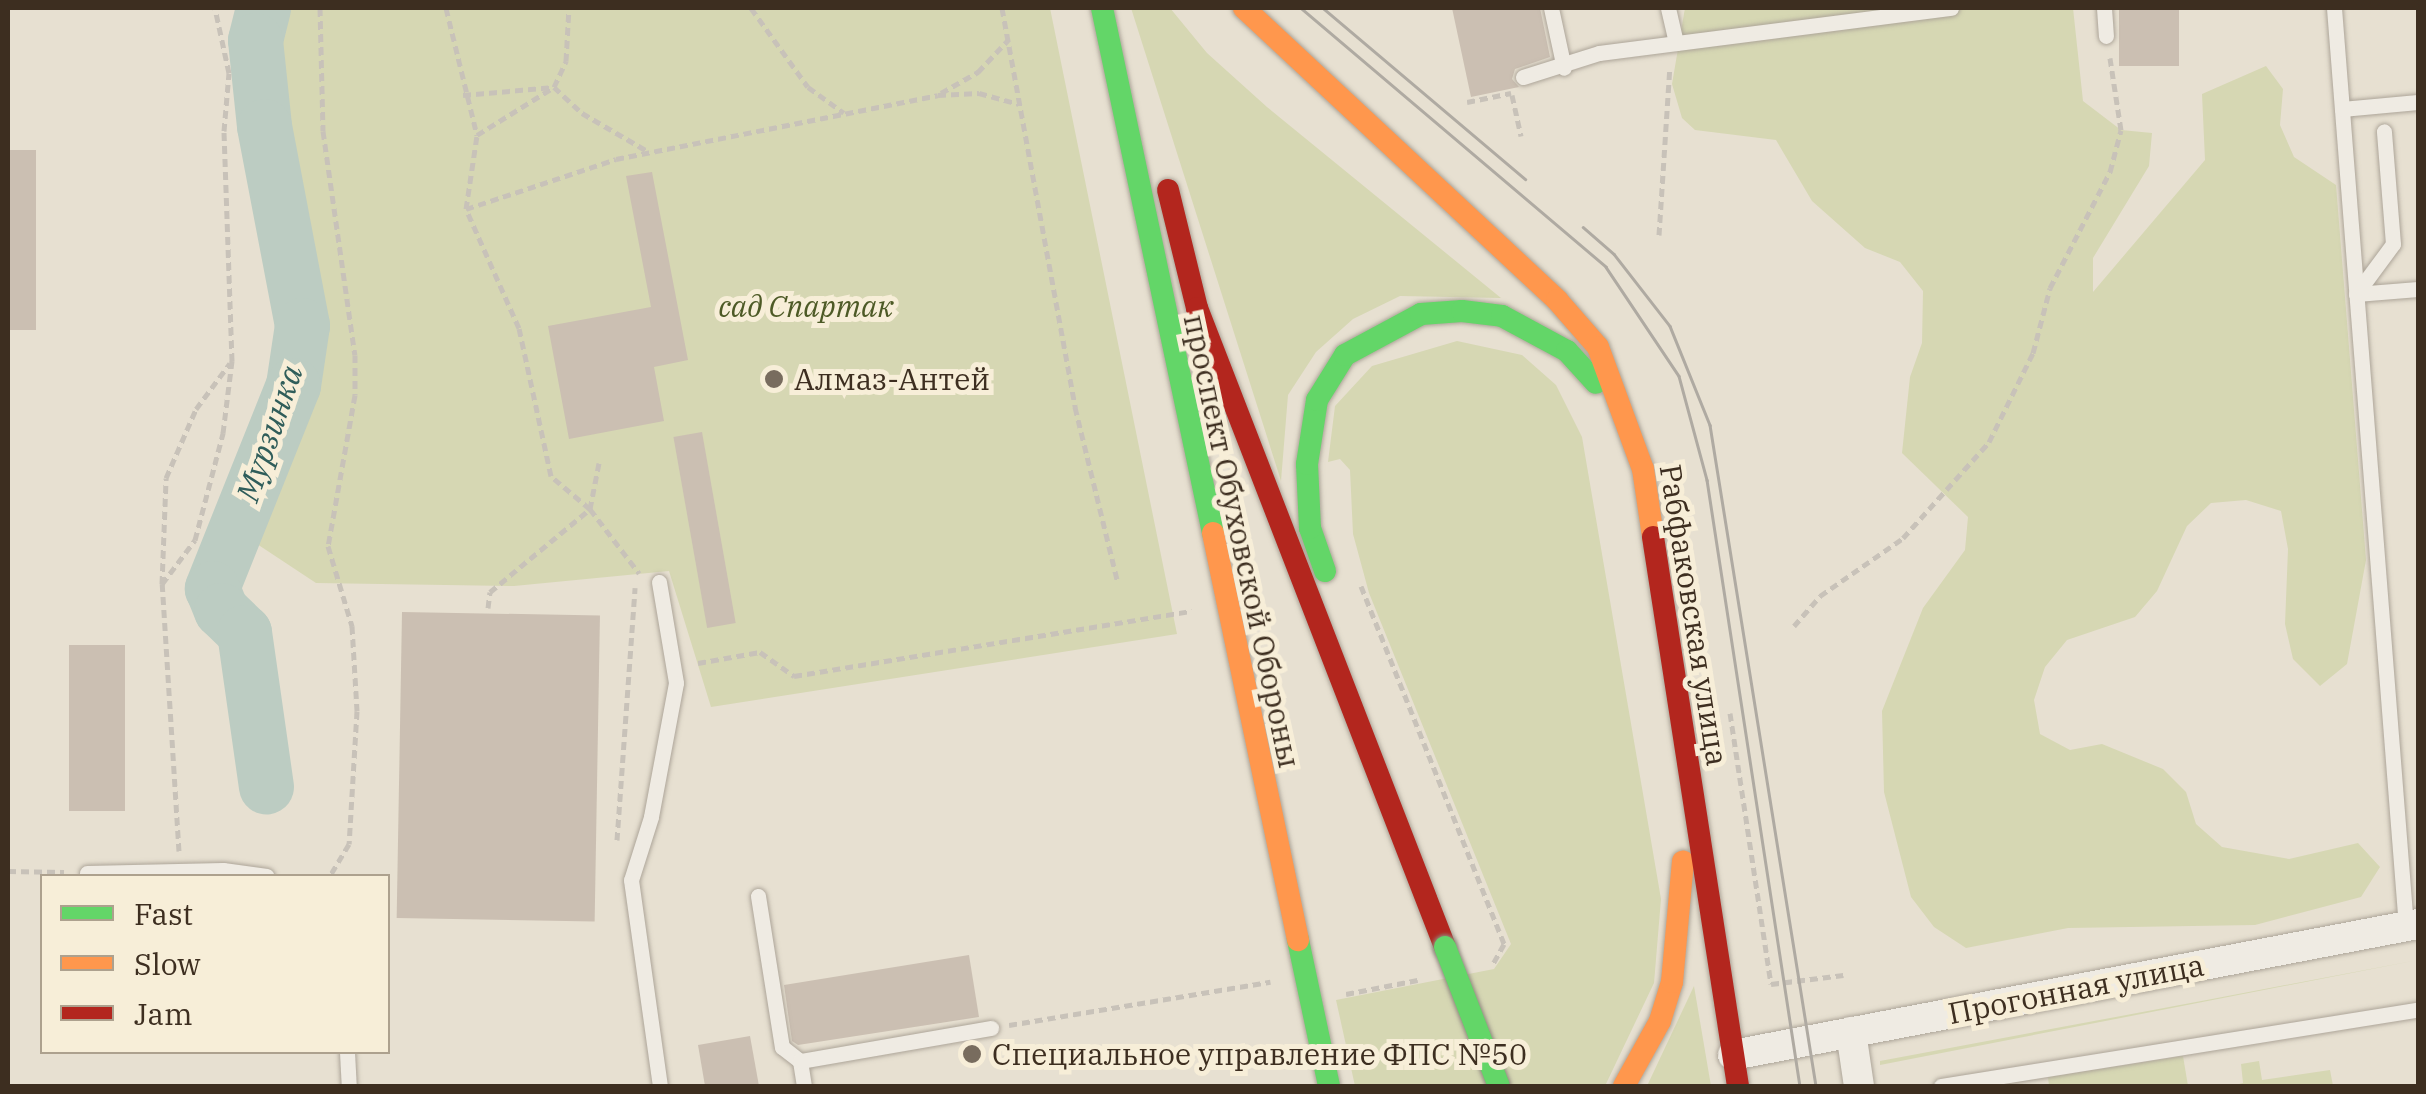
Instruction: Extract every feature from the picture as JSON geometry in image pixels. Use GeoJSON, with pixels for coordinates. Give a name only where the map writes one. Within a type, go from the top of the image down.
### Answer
{"type":"FeatureCollection","features":[{"type":"Feature","properties":{"kind":"main road"},"geometry":{"type":"LineString","coordinates":[[1103,8],[1163,172],[1197,308],[1499,1086]]}},
{"type":"Feature","properties":{"kind":"main road","name":"проспект Обуховской Обороны"},"geometry":{"type":"LineString","coordinates":[[1103,8],[1329,1086]]}},
{"type":"Feature","properties":{"kind":"main road","name":"Рабфаковская улица"},"geometry":{"type":"LineString","coordinates":[[1244,8],[1282,50],[1557,300],[1598,347],[1644,470],[1738,1086]]}},
{"type":"Feature","properties":{"kind":"main road"},"geometry":{"type":"LineString","coordinates":[[1366,744],[1358,666],[1310,528],[1311,426],[1317,400],[1346,355],[1421,314],[1502,316],[1567,351],[1592,378],[1644,470]]}},
{"type":"Feature","properties":{"kind":"main road"},"geometry":{"type":"LineString","coordinates":[[1624,1086],[1660,1021],[1678,955],[1689,776]]}},
{"type":"Feature","properties":{"kind":"street","name":"Прогонная улица"},"geometry":{"type":"LineString","coordinates":[[1733,1055],[2412,925]]}},
{"type":"Feature","properties":{"kind":"street"},"geometry":{"type":"LineString","coordinates":[[1852,1032],[1860,1086]]}},
{"type":"Feature","properties":{"kind":"lane"},"geometry":{"type":"LineString","coordinates":[[1551,8],[1564,68]]}},
{"type":"Feature","properties":{"kind":"lane"},"geometry":{"type":"LineString","coordinates":[[1668,8],[1672,44]]}},
{"type":"Feature","properties":{"kind":"lane"},"geometry":{"type":"LineString","coordinates":[[1523,78],[1564,68],[1599,53],[1951,8]]}},
{"type":"Feature","properties":{"kind":"lane"},"geometry":{"type":"LineString","coordinates":[[2104,8],[2106,36]]}},
{"type":"Feature","properties":{"kind":"lane"},"geometry":{"type":"LineString","coordinates":[[2334,8],[2412,925]]}},
{"type":"Feature","properties":{"kind":"lane"},"geometry":{"type":"LineString","coordinates":[[2342,109],[2418,102]]}},
{"type":"Feature","properties":{"kind":"lane"},"geometry":{"type":"LineString","coordinates":[[2356,294],[2393,244],[2384,130]]}},
{"type":"Feature","properties":{"kind":"lane"},"geometry":{"type":"LineString","coordinates":[[2356,294],[2418,289]]}},
{"type":"Feature","properties":{"kind":"lane"},"geometry":{"type":"LineString","coordinates":[[659,582],[676,682],[651,817],[632,880],[660,1086]]}},
{"type":"Feature","properties":{"kind":"lane"},"geometry":{"type":"LineString","coordinates":[[87,873],[181,874],[223,870],[252,874]]}},
{"type":"Feature","properties":{"kind":"lane"},"geometry":{"type":"LineString","coordinates":[[758,896],[782,1046],[800,1060],[804,1086]]}},
{"type":"Feature","properties":{"kind":"lane"},"geometry":{"type":"LineString","coordinates":[[1941,1086],[2418,1010]]}},
{"type":"Feature","properties":{"kind":"lane"},"geometry":{"type":"LineString","coordinates":[[800,1060],[991,1028]]}},
{"type":"Feature","properties":{"kind":"lane"},"geometry":{"type":"LineString","coordinates":[[347,1054],[349,1086]]}},
{"type":"Feature","properties":{"kind":"path"},"geometry":{"type":"LineString","coordinates":[[162,584],[195,540],[223,433],[232,361],[224,131],[229,74],[215,8]]}},
{"type":"Feature","properties":{"kind":"path"},"geometry":{"type":"LineString","coordinates":[[320,8],[323,131],[347,266],[356,394],[328,546],[352,626],[357,711],[349,844],[331,874]]}},
{"type":"Feature","properties":{"kind":"path"},"geometry":{"type":"LineString","coordinates":[[446,8],[463,96],[477,135],[466,209],[519,328],[551,476],[590,509],[640,576],[659,582]]}},
{"type":"Feature","properties":{"kind":"path"},"geometry":{"type":"LineString","coordinates":[[477,135],[554,87],[566,61],[570,8]]}},
{"type":"Feature","properties":{"kind":"path"},"geometry":{"type":"LineString","coordinates":[[751,8],[808,87],[844,114]]}},
{"type":"Feature","properties":{"kind":"path"},"geometry":{"type":"LineString","coordinates":[[1002,8],[1074,406],[1118,582]]}},
{"type":"Feature","properties":{"kind":"path"},"geometry":{"type":"LineString","coordinates":[[1794,626],[1820,596],[1904,538],[1988,442],[2033,353],[2050,288],[2118,148],[2121,109],[2106,36]]}},
{"type":"Feature","properties":{"kind":"path"},"geometry":{"type":"LineString","coordinates":[[938,95],[978,72],[1008,40]]}},
{"type":"Feature","properties":{"kind":"path"},"geometry":{"type":"LineString","coordinates":[[1659,236],[1664,87],[1671,82],[1672,44]]}},
{"type":"Feature","properties":{"kind":"path"},"geometry":{"type":"LineString","coordinates":[[1466,102],[1526,90],[1523,78]]}},
{"type":"Feature","properties":{"kind":"path"},"geometry":{"type":"LineString","coordinates":[[463,96],[554,87],[582,113],[650,152]]}},
{"type":"Feature","properties":{"kind":"path"},"geometry":{"type":"LineString","coordinates":[[466,209],[650,152],[938,95],[979,92],[1019,104]]}},
{"type":"Feature","properties":{"kind":"path"},"geometry":{"type":"LineString","coordinates":[[1512,92],[1520,136]]}},
{"type":"Feature","properties":{"kind":"path"},"geometry":{"type":"LineString","coordinates":[[181,874],[162,584],[166,478],[196,409],[232,361]]}},
{"type":"Feature","properties":{"kind":"path"},"geometry":{"type":"LineString","coordinates":[[488,608],[490,592],[590,509],[599,463]]}},
{"type":"Feature","properties":{"kind":"path"},"geometry":{"type":"LineString","coordinates":[[698,663],[760,652],[794,676],[1200,610]]}},
{"type":"Feature","properties":{"kind":"path"},"geometry":{"type":"LineString","coordinates":[[672,647],[700,653],[694,682]]}},
{"type":"Feature","properties":{"kind":"path"},"geometry":{"type":"LineString","coordinates":[[1730,713],[1771,984],[1843,975]]}},
{"type":"Feature","properties":{"kind":"path"},"geometry":{"type":"LineString","coordinates":[[8,871],[87,873]]}},
{"type":"Feature","properties":{"kind":"path"},"geometry":{"type":"LineString","coordinates":[[991,1028],[1249,986]]}},
{"type":"Feature","properties":{"kind":"green space","name":"сад Спартак"},"geometry":{"type":"Polygon","coordinates":[[[277,8],[1050,8],[1177,634],[711,707],[669,571],[514,586],[316,583],[257,544],[316,375],[320,337],[314,267],[292,189],[267,43],[277,8]]]}},
{"type":"Feature","properties":{"kind":"green space"},"geometry":{"type":"Polygon","coordinates":[[[1131,8],[1170,8],[1207,53],[1267,107],[1501,298],[1400,296],[1353,319],[1316,352],[1288,395],[1281,481],[1131,8]]]}},
{"type":"Feature","properties":{"kind":"green space"},"geometry":{"type":"Polygon","coordinates":[[[1685,8],[2073,8],[2083,101],[2121,130],[2152,133],[2149,166],[2093,258],[2093,292],[2205,160],[2202,94],[2266,66],[2283,89],[2280,125],[2294,157],[2336,185],[2366,560],[2347,664],[2320,686],[2293,659],[2285,624],[2288,549],[2281,511],[2246,500],[2211,503],[2187,526],[2157,591],[2135,617],[2067,640],[2045,667],[2034,700],[2040,734],[2070,750],[2102,744],[2163,769],[2186,792],[2196,824],[2222,847],[2289,859],[2358,843],[2380,867],[2361,897],[2255,925],[2068,928],[1966,948],[1934,927],[1911,897],[1884,792],[1882,711],[1923,608],[1965,550],[1968,517],[1902,453],[1910,377],[1922,343],[1923,291],[1900,262],[1865,248],[1812,201],[1776,140],[1695,130],[1682,118],[1672,84],[1685,8]]]}},
{"type":"Feature","properties":{"kind":"green space"},"geometry":{"type":"Polygon","coordinates":[[[1457,341],[1522,355],[1556,385],[1582,437],[1661,899],[1654,983],[1605,1086],[1355,1086],[1336,1000],[1494,969],[1511,944],[1369,593],[1353,534],[1350,470],[1340,459],[1328,462],[1335,406],[1372,366],[1457,341]]]}},
{"type":"Feature","properties":{"kind":"green space"},"geometry":{"type":"Polygon","coordinates":[[[2418,960],[1880,1065],[1880,1061],[2418,960]]]}},
{"type":"Feature","properties":{"kind":"green space"},"geometry":{"type":"Polygon","coordinates":[[[1694,986],[1711,1086],[1647,1086],[1694,986]]]}},
{"type":"Feature","properties":{"kind":"green space"},"geometry":{"type":"Polygon","coordinates":[[[2183,1056],[2188,1086],[2049,1086],[2048,1077],[2183,1056]]]}},
{"type":"Feature","properties":{"kind":"green space"},"geometry":{"type":"Polygon","coordinates":[[[2259,1061],[2262,1080],[2330,1070],[2333,1086],[2231,1086],[2243,1083],[2241,1064],[2259,1061]]]}},
{"type":"Feature","properties":{"kind":"building"},"geometry":{"type":"Polygon","coordinates":[[[1452,8],[1540,8],[1550,57],[1515,69],[1512,79],[1519,87],[1471,97],[1452,8]]]}},
{"type":"Feature","properties":{"kind":"building"},"geometry":{"type":"Polygon","coordinates":[[[2119,8],[2179,8],[2179,66],[2119,66],[2119,8]]]}},
{"type":"Feature","properties":{"kind":"building"},"geometry":{"type":"Polygon","coordinates":[[[8,150],[36,150],[36,330],[8,330],[8,150]]]}},
{"type":"Feature","properties":{"kind":"building"},"geometry":{"type":"Polygon","coordinates":[[[652,172],[688,360],[654,367],[664,421],[569,439],[548,326],[651,307],[626,176],[652,172]]]}},
{"type":"Feature","properties":{"kind":"building"},"geometry":{"type":"Polygon","coordinates":[[[702,432],[736,623],[707,628],[673,437],[702,432]]]}},
{"type":"Feature","properties":{"kind":"building"},"geometry":{"type":"Polygon","coordinates":[[[402,612],[600,615],[595,921],[397,918],[402,612]]]}},
{"type":"Feature","properties":{"kind":"building"},"geometry":{"type":"Polygon","coordinates":[[[69,645],[125,645],[125,811],[69,811],[69,645]]]}},
{"type":"Feature","properties":{"kind":"building"},"geometry":{"type":"Polygon","coordinates":[[[969,955],[979,1017],[798,1045],[792,1041],[784,985],[969,955]]]}},
{"type":"Feature","properties":{"kind":"building"},"geometry":{"type":"Polygon","coordinates":[[[750,1036],[759,1086],[705,1086],[698,1045],[750,1036]]]}},
{"type":"Feature","properties":{"kind":"waterway","name":"Мурзинка"},"geometry":{"type":"LineString","coordinates":[[263,8],[255,40],[264,126],[302,325],[293,385],[212,588],[221,610],[244,632],[266,786]]}},
{"type":"Feature","properties":{"kind":"tram line"},"geometry":{"type":"LineString","coordinates":[[1301,8],[1606,267],[1679,376],[1707,480],[1800,1086]]}},
{"type":"Feature","properties":{"kind":"tram line"},"geometry":{"type":"LineString","coordinates":[[1323,8],[1525,179]]}},
{"type":"Feature","properties":{"kind":"tram line"},"geometry":{"type":"LineString","coordinates":[[1583,227],[1614,254],[1670,326],[1710,425],[1816,1086]]}},
{"type":"Feature","properties":{"kind":"traffic: fast"},"geometry":{"type":"LineString","coordinates":[[1102,8],[1213,533]]}},
{"type":"Feature","properties":{"kind":"traffic: fast"},"geometry":{"type":"LineString","coordinates":[[1325,571],[1310,528],[1307,464],[1317,400],[1345,355],[1421,314],[1462,311],[1502,316],[1567,351],[1596,383]]}},
{"type":"Feature","properties":{"kind":"traffic: fast"},"geometry":{"type":"LineString","coordinates":[[1298,940],[1329,1086]]}},
{"type":"Feature","properties":{"kind":"traffic: fast"},"geometry":{"type":"LineString","coordinates":[[1445,947],[1499,1086]]}},
{"type":"Feature","properties":{"kind":"traffic: slow"},"geometry":{"type":"LineString","coordinates":[[1244,8],[1557,300],[1598,347],[1643,469],[1653,537]]}},
{"type":"Feature","properties":{"kind":"traffic: slow"},"geometry":{"type":"LineString","coordinates":[[1213,533],[1298,940]]}},
{"type":"Feature","properties":{"kind":"traffic: slow"},"geometry":{"type":"LineString","coordinates":[[1624,1086],[1660,1021],[1672,982],[1683,862]]}},
{"type":"Feature","properties":{"kind":"traffic: jam"},"geometry":{"type":"LineString","coordinates":[[1168,190],[1197,308],[1445,947]]}},
{"type":"Feature","properties":{"kind":"traffic: jam"},"geometry":{"type":"LineString","coordinates":[[1653,537],[1738,1086]]}},
{"type":"Feature","properties":{"kind":"place","name":"Алмаз-Антей"},"geometry":{"type":"Point","coordinates":[774,379]}},
{"type":"Feature","properties":{"kind":"place","name":"Специальное управление ФПС №50"},"geometry":{"type":"Point","coordinates":[972,1054]}}]}
